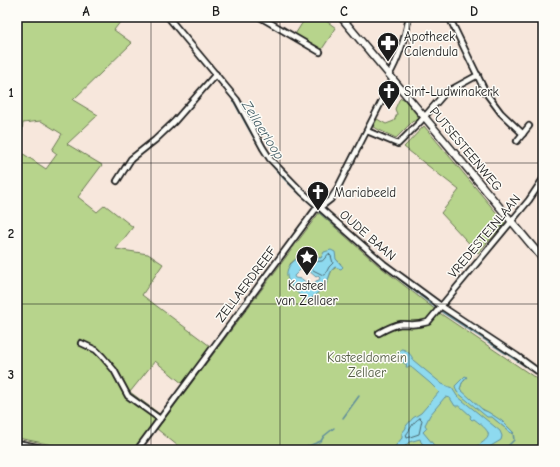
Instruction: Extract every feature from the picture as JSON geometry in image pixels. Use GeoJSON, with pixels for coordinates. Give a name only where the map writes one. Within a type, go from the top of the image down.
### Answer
{"type":"FeatureCollection","features":[{"type":"Feature","properties":{"kind":"main road","name":"PUTSESTEENWEG"},"geometry":{"type":"LineString","coordinates":[[342,17],[543,259]]}},
{"type":"Feature","properties":{"kind":"street","name":"OUDE BAAN"},"geometry":{"type":"LineString","coordinates":[[168,17],[237,100],[270,158],[302,192],[384,264],[441,306],[543,375]]}},
{"type":"Feature","properties":{"kind":"street"},"geometry":{"type":"LineString","coordinates":[[260,17],[320,52]]}},
{"type":"Feature","properties":{"kind":"street","name":"ZELLAERDREEF"},"geometry":{"type":"LineString","coordinates":[[137,450],[318,206],[322,206],[331,199],[367,131],[391,77],[401,51],[408,17]]}},
{"type":"Feature","properties":{"kind":"street"},"geometry":{"type":"LineString","coordinates":[[451,17],[450,19],[486,93],[501,113],[523,134]]}},
{"type":"Feature","properties":{"kind":"street"},"geometry":{"type":"LineString","coordinates":[[117,181],[131,159],[155,140],[174,122],[216,74]]}},
{"type":"Feature","properties":{"kind":"street"},"geometry":{"type":"LineString","coordinates":[[367,131],[398,144],[420,122],[445,93],[478,75]]}},
{"type":"Feature","properties":{"kind":"street"},"geometry":{"type":"LineString","coordinates":[[517,141],[529,126]]}},
{"type":"Feature","properties":{"kind":"street","name":"VREDESTEINLAAN"},"geometry":{"type":"LineString","coordinates":[[379,333],[387,328],[400,324],[416,325],[428,322],[529,200],[543,179]]}},
{"type":"Feature","properties":{"kind":"street"},"geometry":{"type":"LineString","coordinates":[[81,343],[96,350],[102,356],[114,370],[128,396],[160,419]]}},
{"type":"Feature","properties":{"kind":"street"},"geometry":{"type":"LineString","coordinates":[[17,443],[51,450]]}},
{"type":"Feature","properties":{"kind":"green space"},"geometry":{"type":"Polygon","coordinates":[[[24,17],[124,17],[114,30],[132,43],[73,100],[98,115],[67,144],[102,165],[78,197],[97,212],[105,205],[133,227],[116,249],[148,254],[163,264],[142,295],[210,346],[183,384],[155,361],[130,392],[161,415],[136,450],[78,450],[18,438],[17,22],[24,17]],[[41,121],[23,123],[19,151],[46,169],[57,154],[52,150],[62,134],[41,121]]]}},
{"type":"Feature","properties":{"kind":"green space"},"geometry":{"type":"Polygon","coordinates":[[[306,17],[321,17],[336,28],[320,52],[294,36],[306,17]]]}},
{"type":"Feature","properties":{"kind":"green space"},"geometry":{"type":"Polygon","coordinates":[[[401,98],[404,99],[420,119],[418,122],[413,121],[396,138],[373,127],[377,119],[386,124],[394,121],[397,114],[395,109],[401,98]]]}},
{"type":"Feature","properties":{"kind":"green space"},"geometry":{"type":"Polygon","coordinates":[[[424,126],[505,223],[478,253],[441,213],[459,190],[404,147],[424,126]]]}},
{"type":"Feature","properties":{"kind":"green space","name":"Kasteeldomein Zellaer"},"geometry":{"type":"Polygon","coordinates":[[[319,213],[378,265],[441,314],[543,383],[543,448],[541,450],[183,450],[157,429],[319,213]],[[323,256],[321,258],[297,258],[290,264],[291,286],[301,296],[312,299],[326,284],[332,270],[341,264],[336,259],[323,256]],[[465,376],[457,392],[492,417],[511,433],[514,433],[500,420],[477,406],[460,389],[465,380],[465,376]]]}},
{"type":"Feature","properties":{"kind":"water"},"geometry":{"type":"Polygon","coordinates":[[[331,250],[335,252],[336,259],[343,267],[341,269],[335,267],[326,284],[320,291],[307,301],[293,288],[289,282],[287,272],[289,266],[302,256],[321,258],[324,252],[331,250]],[[305,265],[294,276],[295,278],[302,279],[309,285],[309,287],[312,288],[314,286],[313,284],[320,278],[318,276],[316,277],[308,270],[309,268],[305,265]]]}},
{"type":"Feature","properties":{"kind":"water"},"geometry":{"type":"Polygon","coordinates":[[[401,349],[405,350],[413,360],[442,384],[452,388],[457,396],[500,431],[502,436],[501,440],[484,450],[471,450],[487,439],[488,432],[481,424],[474,419],[472,420],[470,418],[471,416],[460,406],[455,406],[450,398],[445,397],[430,415],[425,425],[427,428],[423,432],[438,450],[427,450],[420,439],[409,442],[401,450],[392,450],[402,438],[402,433],[406,426],[413,418],[421,413],[439,392],[411,367],[406,367],[407,364],[396,356],[401,349]]]}},
{"type":"Feature","properties":{"kind":"water"},"geometry":{"type":"Polygon","coordinates":[[[465,376],[467,377],[462,383],[460,389],[483,410],[502,421],[514,433],[511,433],[492,417],[487,417],[457,392],[455,386],[465,376]]]}},
{"type":"Feature","properties":{"kind":"waterway","name":"Zellaerloop"},"geometry":{"type":"LineString","coordinates":[[229,93],[254,139],[276,171],[313,206]]}},
{"type":"Feature","properties":{"kind":"waterway","name":"Zellaerloop"},"geometry":{"type":"LineString","coordinates":[[318,211],[386,269],[436,308]]}},
{"type":"Feature","properties":{"kind":"waterway","name":"Zellaerloop"},"geometry":{"type":"LineString","coordinates":[[442,312],[543,379]]}},
{"type":"Feature","properties":{"kind":"waterway"},"geometry":{"type":"LineString","coordinates":[[343,418],[359,396]]}},
{"type":"Feature","properties":{"kind":"waterway"},"geometry":{"type":"LineString","coordinates":[[299,450],[321,441],[324,436],[334,428]]}},
{"type":"Feature","properties":{"kind":"waterway"},"geometry":{"type":"LineString","coordinates":[[504,450],[514,440],[513,433]]}},
{"type":"Feature","properties":{"kind":"place","name":"Apotheek Calendula"},"geometry":{"type":"Point","coordinates":[388,62]}},
{"type":"Feature","properties":{"kind":"place","name":"Sint-Ludwinakerk"},"geometry":{"type":"Point","coordinates":[389,110]}},
{"type":"Feature","properties":{"kind":"place","name":"Mariabeeld"},"geometry":{"type":"Point","coordinates":[318,212]}},
{"type":"Feature","properties":{"kind":"place","name":"Kasteel van Zellaer"},"geometry":{"type":"Point","coordinates":[307,276]}}]}
